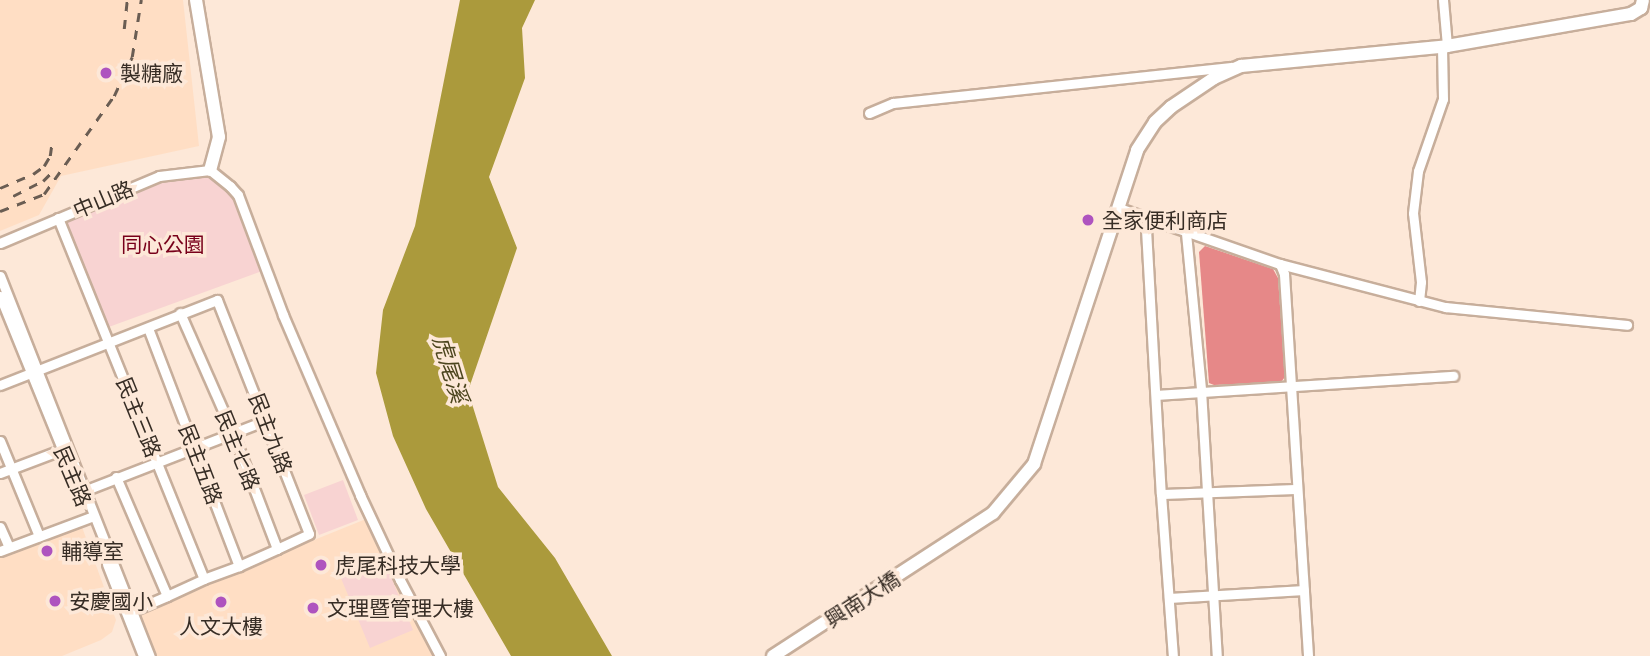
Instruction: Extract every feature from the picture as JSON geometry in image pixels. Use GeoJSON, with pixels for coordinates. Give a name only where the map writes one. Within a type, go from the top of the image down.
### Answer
{"type":"FeatureCollection","features":[{"type":"Feature","properties":{"kind":"street"},"geometry":{"type":"LineString","coordinates":[[196,0],[219,137],[210,170],[238,195],[284,315],[360,495],[440,656]]}},
{"type":"Feature","properties":{"kind":"street"},"geometry":{"type":"LineString","coordinates":[[1419,302],[1421,282],[1413,214],[1418,171],[1443,99],[1443,0]]}},
{"type":"Feature","properties":{"kind":"street"},"geometry":{"type":"LineString","coordinates":[[869,113],[893,103],[1444,47],[1631,14],[1641,8],[1643,0]]}},
{"type":"Feature","properties":{"kind":"street","name":"興南大橋"},"geometry":{"type":"LineString","coordinates":[[773,656],[993,513],[1034,464],[1136,150],[1155,122],[1171,107],[1214,78],[1241,66]]}},
{"type":"Feature","properties":{"kind":"street","name":"中山路"},"geometry":{"type":"LineString","coordinates":[[0,243],[159,176],[210,170]]}},
{"type":"Feature","properties":{"kind":"street"},"geometry":{"type":"LineString","coordinates":[[1119,208],[1280,264],[1290,264],[1419,302],[1444,307],[1627,325]]}},
{"type":"Feature","properties":{"kind":"street","name":"民主三路"},"geometry":{"type":"LineString","coordinates":[[58,218],[204,579]]}},
{"type":"Feature","properties":{"kind":"street"},"geometry":{"type":"LineString","coordinates":[[1148,218],[1146,229],[1161,494],[1173,656]]}},
{"type":"Feature","properties":{"kind":"street"},"geometry":{"type":"LineString","coordinates":[[1186,233],[1201,390],[1217,656]]}},
{"type":"Feature","properties":{"kind":"street"},"geometry":{"type":"LineString","coordinates":[[1280,264],[1283,274],[1308,656]]}},
{"type":"Feature","properties":{"kind":"street"},"geometry":{"type":"LineString","coordinates":[[1,280],[34,374],[129,613],[150,656]]}},
{"type":"Feature","properties":{"kind":"street","name":"民主路"},"geometry":{"type":"LineString","coordinates":[[0,296],[34,374],[61,450],[82,491],[129,613],[142,656]]}},
{"type":"Feature","properties":{"kind":"street","name":"民主九路"},"geometry":{"type":"LineString","coordinates":[[180,313],[217,300],[267,420],[309,534],[277,549]]}},
{"type":"Feature","properties":{"kind":"street"},"geometry":{"type":"LineString","coordinates":[[0,385],[34,374],[180,313]]}},
{"type":"Feature","properties":{"kind":"street","name":"民主七路"},"geometry":{"type":"LineString","coordinates":[[180,313],[233,433],[277,549]]}},
{"type":"Feature","properties":{"kind":"street","name":"民主五路"},"geometry":{"type":"LineString","coordinates":[[148,328],[239,566]]}},
{"type":"Feature","properties":{"kind":"street"},"geometry":{"type":"LineString","coordinates":[[1156,395],[1201,390],[1453,376]]}},
{"type":"Feature","properties":{"kind":"street"},"geometry":{"type":"LineString","coordinates":[[82,491],[267,420]]}},
{"type":"Feature","properties":{"kind":"street"},"geometry":{"type":"LineString","coordinates":[[0,441],[39,536]]}},
{"type":"Feature","properties":{"kind":"street"},"geometry":{"type":"LineString","coordinates":[[0,473],[61,450]]}},
{"type":"Feature","properties":{"kind":"street"},"geometry":{"type":"LineString","coordinates":[[116,477],[167,596]]}},
{"type":"Feature","properties":{"kind":"street"},"geometry":{"type":"LineString","coordinates":[[1161,494],[1297,489]]}},
{"type":"Feature","properties":{"kind":"street"},"geometry":{"type":"LineString","coordinates":[[0,527],[4,549],[91,517]]}},
{"type":"Feature","properties":{"kind":"street"},"geometry":{"type":"LineString","coordinates":[[129,613],[277,549]]}},
{"type":"Feature","properties":{"kind":"street"},"geometry":{"type":"LineString","coordinates":[[1169,598],[1304,590]]}},
{"type":"Feature","properties":{"kind":"shaded area"},"geometry":{"type":"Polygon","coordinates":[[[0,0],[183,0],[199,146],[61,176],[39,215],[0,231],[0,0]]]}},
{"type":"Feature","properties":{"kind":"shaded area"},"geometry":{"type":"Polygon","coordinates":[[[1205,246],[1273,269],[1278,278],[1285,377],[1281,382],[1209,383],[1199,252],[1205,246]]]}},
{"type":"Feature","properties":{"kind":"shaded area","name":"虎尾科技大學"},"geometry":{"type":"Polygon","coordinates":[[[366,519],[439,656],[156,656],[138,611],[366,519]]]}},
{"type":"Feature","properties":{"kind":"shaded area","name":"安慶國小"},"geometry":{"type":"Polygon","coordinates":[[[82,527],[116,620],[112,632],[101,640],[62,656],[0,656],[0,555],[57,531],[82,527]]]}},
{"type":"Feature","properties":{"kind":"green space","name":"同心公園"},"geometry":{"type":"Polygon","coordinates":[[[208,174],[235,196],[262,271],[106,328],[62,222],[152,184],[208,174]]]}},
{"type":"Feature","properties":{"kind":"green space"},"geometry":{"type":"Polygon","coordinates":[[[343,480],[358,520],[319,535],[304,495],[343,480]]]}},
{"type":"Feature","properties":{"kind":"green space"},"geometry":{"type":"Polygon","coordinates":[[[381,553],[413,630],[370,648],[338,571],[381,553]]]}},
{"type":"Feature","properties":{"kind":"water","name":"虎尾溪"},"geometry":{"type":"Polygon","coordinates":[[[460,0],[535,0],[522,28],[525,78],[489,177],[517,248],[468,391],[498,487],[555,558],[612,656],[511,656],[426,509],[393,436],[376,373],[383,310],[415,226],[460,0]]]}},
{"type":"Feature","properties":{"kind":"railway"},"geometry":{"type":"LineString","coordinates":[[124,29],[127,0]]}},
{"type":"Feature","properties":{"kind":"railway"},"geometry":{"type":"LineString","coordinates":[[0,211],[44,194],[114,96],[132,57],[141,0]]}},
{"type":"Feature","properties":{"kind":"railway"},"geometry":{"type":"LineString","coordinates":[[0,188],[33,174],[44,166],[50,156],[52,142]]}},
{"type":"Feature","properties":{"kind":"railway"},"geometry":{"type":"LineString","coordinates":[[13,196],[43,181],[54,170]]}},
{"type":"Feature","properties":{"kind":"place","name":"製糖廠"},"geometry":{"type":"Point","coordinates":[106,73]}},
{"type":"Feature","properties":{"kind":"place","name":"全家便利商店"},"geometry":{"type":"Point","coordinates":[1088,220]}},
{"type":"Feature","properties":{"kind":"place","name":"輔導室"},"geometry":{"type":"Point","coordinates":[47,551]}},
{"type":"Feature","properties":{"kind":"place","name":"虎尾科技大學"},"geometry":{"type":"Point","coordinates":[321,565]}},
{"type":"Feature","properties":{"kind":"place","name":"安慶國小"},"geometry":{"type":"Point","coordinates":[55,601]}},
{"type":"Feature","properties":{"kind":"place","name":"人文大樓"},"geometry":{"type":"Point","coordinates":[221,602]}},
{"type":"Feature","properties":{"kind":"place","name":"文理暨管理大樓"},"geometry":{"type":"Point","coordinates":[313,608]}}]}
